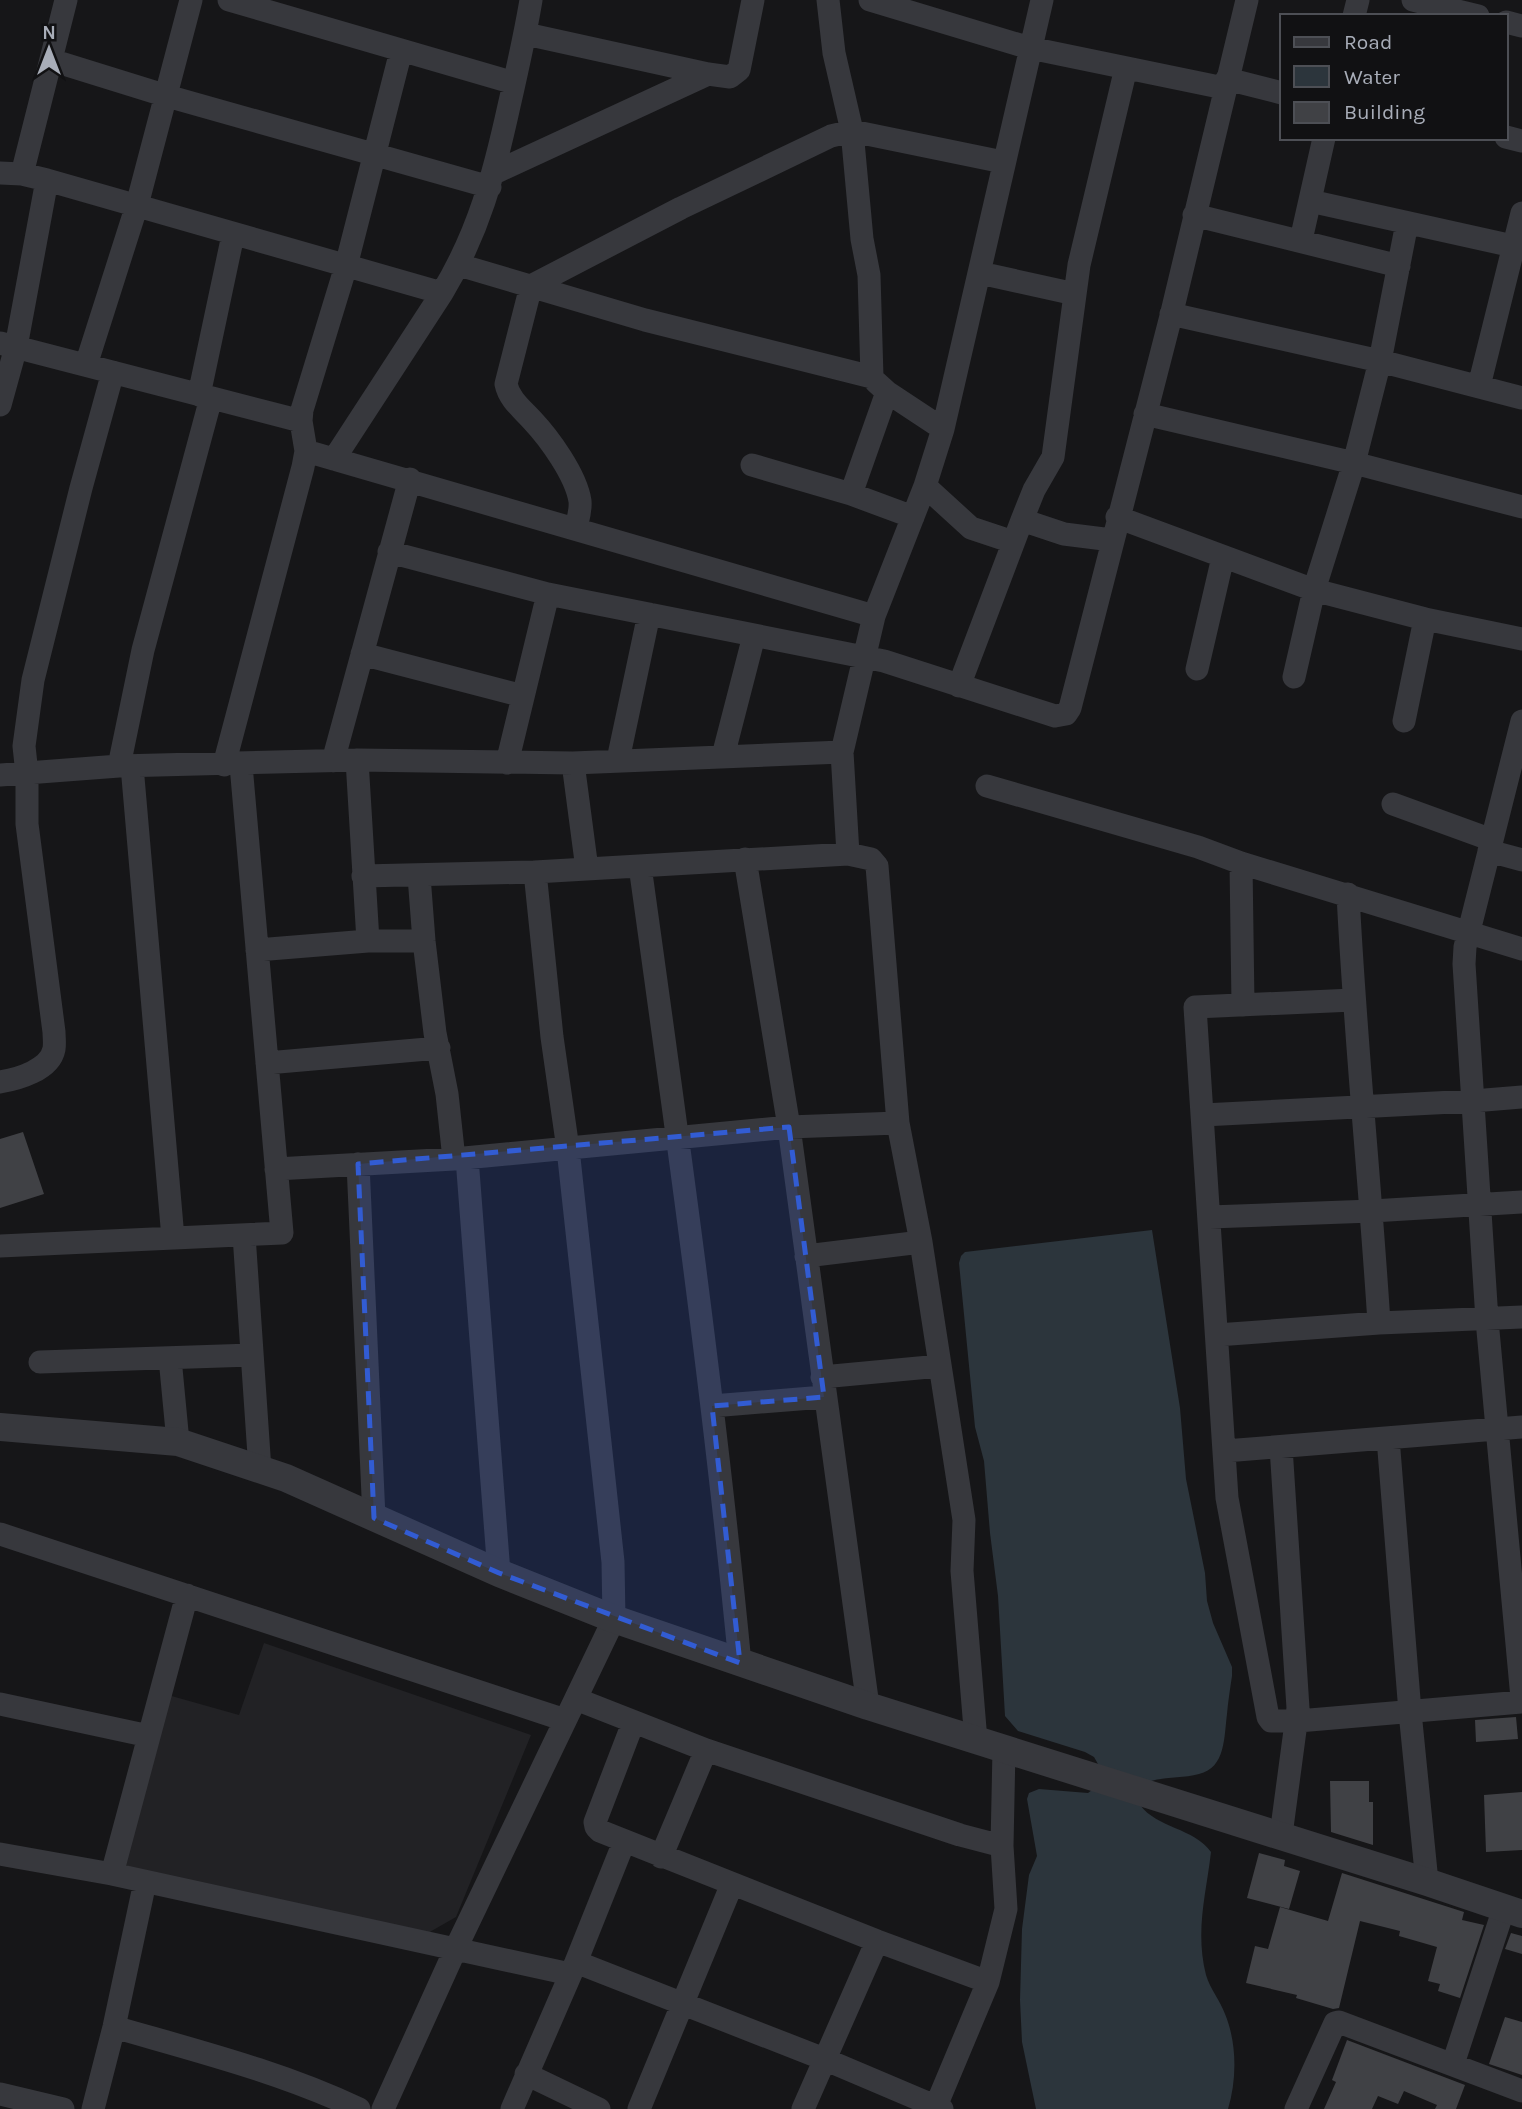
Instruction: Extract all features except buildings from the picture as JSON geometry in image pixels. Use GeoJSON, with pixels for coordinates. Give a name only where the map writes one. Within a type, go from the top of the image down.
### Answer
{"type":"FeatureCollection","features":[{"type":"Feature","properties":{"kind":"street"},"geometry":{"type":"LineString","coordinates":[[66,0],[51,60],[11,174],[47,180],[442,293]]}},
{"type":"Feature","properties":{"kind":"street"},"geometry":{"type":"LineString","coordinates":[[86,365],[136,205],[191,0]]}},
{"type":"Feature","properties":{"kind":"street"},"geometry":{"type":"LineString","coordinates":[[229,0],[514,83]]}},
{"type":"Feature","properties":{"kind":"street"},"geometry":{"type":"LineString","coordinates":[[334,459],[442,293],[459,265],[477,226],[492,180],[526,34],[531,0]]}},
{"type":"Feature","properties":{"kind":"street"},"geometry":{"type":"LineString","coordinates":[[526,34],[708,75],[730,77],[739,71],[753,0]]}},
{"type":"Feature","properties":{"kind":"street"},"geometry":{"type":"LineString","coordinates":[[828,0],[834,53],[852,131],[879,385],[851,494]]}},
{"type":"Feature","properties":{"kind":"street"},"geometry":{"type":"LineString","coordinates":[[870,0],[1030,48],[1126,68],[1280,93]]}},
{"type":"Feature","properties":{"kind":"street"},"geometry":{"type":"LineString","coordinates":[[848,854],[842,752],[874,616],[925,486],[943,429],[1042,0]]}},
{"type":"Feature","properties":{"kind":"street"},"geometry":{"type":"LineString","coordinates":[[389,552],[548,594],[864,657],[1055,716],[1066,714],[1070,708],[1171,314],[1247,0]]}},
{"type":"Feature","properties":{"kind":"street"},"geometry":{"type":"LineString","coordinates":[[1413,0],[1472,10]]}},
{"type":"Feature","properties":{"kind":"street"},"geometry":{"type":"LineString","coordinates":[[0,1245],[282,1233],[257,950],[232,765],[303,467],[306,451],[302,410],[346,266],[401,51]]}},
{"type":"Feature","properties":{"kind":"street"},"geometry":{"type":"LineString","coordinates":[[51,60],[375,155],[492,180],[708,75]]}},
{"type":"Feature","properties":{"kind":"street"},"geometry":{"type":"LineString","coordinates":[[959,686],[1034,490],[1053,457],[1079,265],[1126,68]]}},
{"type":"Feature","properties":{"kind":"street"},"geometry":{"type":"LineString","coordinates":[[576,528],[580,506],[575,486],[543,432],[514,401],[506,384],[531,286],[681,208],[831,136],[852,131],[1003,162]]}},
{"type":"Feature","properties":{"kind":"street"},"geometry":{"type":"LineString","coordinates":[[1301,240],[1324,140]]}},
{"type":"Feature","properties":{"kind":"street"},"geometry":{"type":"LineString","coordinates":[[0,405],[8,345],[47,180]]}},
{"type":"Feature","properties":{"kind":"street"},"geometry":{"type":"LineString","coordinates":[[1310,201],[1518,247]]}},
{"type":"Feature","properties":{"kind":"street"},"geometry":{"type":"LineString","coordinates":[[1479,386],[1518,247],[1522,213]]}},
{"type":"Feature","properties":{"kind":"street"},"geometry":{"type":"LineString","coordinates":[[1194,215],[1399,266]]}},
{"type":"Feature","properties":{"kind":"street"},"geometry":{"type":"LineString","coordinates":[[1294,677],[1314,590],[1354,463],[1380,361],[1407,223]]}},
{"type":"Feature","properties":{"kind":"street"},"geometry":{"type":"LineString","coordinates":[[173,1238],[125,766],[143,650],[205,396],[233,235]]}},
{"type":"Feature","properties":{"kind":"street"},"geometry":{"type":"LineString","coordinates":[[459,265],[879,385],[943,429]]}},
{"type":"Feature","properties":{"kind":"street"},"geometry":{"type":"LineString","coordinates":[[980,273],[1075,294]]}},
{"type":"Feature","properties":{"kind":"street"},"geometry":{"type":"LineString","coordinates":[[1171,314],[1380,361],[1522,398]]}},
{"type":"Feature","properties":{"kind":"street"},"geometry":{"type":"LineString","coordinates":[[8,345],[301,421]]}},
{"type":"Feature","properties":{"kind":"street"},"geometry":{"type":"LineString","coordinates":[[0,1082],[17,1080],[47,1063],[54,1050],[54,1032],[27,824],[24,746],[33,680],[113,372]]}},
{"type":"Feature","properties":{"kind":"street"},"geometry":{"type":"LineString","coordinates":[[1145,414],[1354,463],[1522,507]]}},
{"type":"Feature","properties":{"kind":"street"},"geometry":{"type":"LineString","coordinates":[[306,451],[410,479],[874,616]]}},
{"type":"Feature","properties":{"kind":"street"},"geometry":{"type":"LineString","coordinates":[[752,465],[851,494],[913,517]]}},
{"type":"Feature","properties":{"kind":"street"},"geometry":{"type":"LineString","coordinates":[[333,761],[410,479]]}},
{"type":"Feature","properties":{"kind":"street"},"geometry":{"type":"LineString","coordinates":[[925,486],[971,528],[1013,542]]}},
{"type":"Feature","properties":{"kind":"street"},"geometry":{"type":"LineString","coordinates":[[1022,520],[1064,534],[1115,528],[1223,557],[1314,590],[1425,619],[1522,639]]}},
{"type":"Feature","properties":{"kind":"street"},"geometry":{"type":"LineString","coordinates":[[1197,669],[1223,557]]}},
{"type":"Feature","properties":{"kind":"street"},"geometry":{"type":"LineString","coordinates":[[507,763],[548,594]]}},
{"type":"Feature","properties":{"kind":"street"},"geometry":{"type":"LineString","coordinates":[[618,760],[649,614]]}},
{"type":"Feature","properties":{"kind":"street"},"geometry":{"type":"LineString","coordinates":[[1404,721],[1425,619]]}},
{"type":"Feature","properties":{"kind":"street"},"geometry":{"type":"LineString","coordinates":[[723,755],[754,636]]}},
{"type":"Feature","properties":{"kind":"street"},"geometry":{"type":"LineString","coordinates":[[362,654],[523,696]]}},
{"type":"Feature","properties":{"kind":"street"},"geometry":{"type":"LineString","coordinates":[[1353,1000],[1195,1007],[1231,1521],[1268,1717],[1271,1721],[1410,1712],[1522,1700],[1487,1320],[1464,964],[1468,933],[1521,733]]}},
{"type":"Feature","properties":{"kind":"street"},"geometry":{"type":"LineString","coordinates":[[0,775],[125,766],[357,760],[573,763],[842,752]]}},
{"type":"Feature","properties":{"kind":"street"},"geometry":{"type":"LineString","coordinates":[[357,760],[368,942]]}},
{"type":"Feature","properties":{"kind":"street"},"geometry":{"type":"LineString","coordinates":[[573,763],[587,869]]}},
{"type":"Feature","properties":{"kind":"street"},"geometry":{"type":"LineString","coordinates":[[987,786],[1198,847],[1241,863],[1522,948]]}},
{"type":"Feature","properties":{"kind":"street"},"geometry":{"type":"LineString","coordinates":[[1393,804],[1522,860]]}},
{"type":"Feature","properties":{"kind":"street"},"geometry":{"type":"LineString","coordinates":[[363,876],[536,872],[848,854],[871,859],[877,866],[898,1123],[921,1242],[964,1520],[962,1571],[976,1741]]}},
{"type":"Feature","properties":{"kind":"street"},"geometry":{"type":"LineString","coordinates":[[745,859],[789,1127],[868,1706]]}},
{"type":"Feature","properties":{"kind":"street"},"geometry":{"type":"LineString","coordinates":[[1241,863],[1243,1005]]}},
{"type":"Feature","properties":{"kind":"street"},"geometry":{"type":"LineString","coordinates":[[640,866],[679,1139],[740,1663]]}},
{"type":"Feature","properties":{"kind":"street"},"geometry":{"type":"LineString","coordinates":[[383,2109],[456,1948],[614,1619],[613,1562],[536,872]]}},
{"type":"Feature","properties":{"kind":"street"},"geometry":{"type":"LineString","coordinates":[[419,876],[424,941],[439,1048],[460,1158],[499,1573]]}},
{"type":"Feature","properties":{"kind":"street"},"geometry":{"type":"LineString","coordinates":[[1348,894],[1353,1000],[1364,1106],[1379,1324]]}},
{"type":"Feature","properties":{"kind":"street"},"geometry":{"type":"LineString","coordinates":[[257,950],[424,941]]}},
{"type":"Feature","properties":{"kind":"street"},"geometry":{"type":"LineString","coordinates":[[267,1063],[439,1048]]}},
{"type":"Feature","properties":{"kind":"street"},"geometry":{"type":"LineString","coordinates":[[1203,1115],[1522,1097]]}},
{"type":"Feature","properties":{"kind":"street"},"geometry":{"type":"LineString","coordinates":[[276,1168],[460,1158],[789,1127],[898,1123]]}},
{"type":"Feature","properties":{"kind":"street"},"geometry":{"type":"LineString","coordinates":[[358,1164],[374,1518]]}},
{"type":"Feature","properties":{"kind":"street"},"geometry":{"type":"LineString","coordinates":[[1210,1217],[1522,1202]]}},
{"type":"Feature","properties":{"kind":"street"},"geometry":{"type":"LineString","coordinates":[[244,1235],[260,1470]]}},
{"type":"Feature","properties":{"kind":"street"},"geometry":{"type":"LineString","coordinates":[[806,1256],[921,1242]]}},
{"type":"Feature","properties":{"kind":"street"},"geometry":{"type":"LineString","coordinates":[[1217,1335],[1522,1317]]}},
{"type":"Feature","properties":{"kind":"street"},"geometry":{"type":"LineString","coordinates":[[40,1362],[252,1355]]}},
{"type":"Feature","properties":{"kind":"street"},"geometry":{"type":"LineString","coordinates":[[170,1358],[178,1443]]}},
{"type":"Feature","properties":{"kind":"street"},"geometry":{"type":"LineString","coordinates":[[712,1406],[940,1366]]}},
{"type":"Feature","properties":{"kind":"street"},"geometry":{"type":"LineString","coordinates":[[0,1427],[178,1443],[286,1478],[499,1573],[614,1619],[868,1706],[1281,1835],[1513,1911],[1453,2064]]}},
{"type":"Feature","properties":{"kind":"street"},"geometry":{"type":"LineString","coordinates":[[1224,1451],[1522,1427]]}},
{"type":"Feature","properties":{"kind":"street"},"geometry":{"type":"LineString","coordinates":[[1388,1438],[1427,1882]]}},
{"type":"Feature","properties":{"kind":"street"},"geometry":{"type":"LineString","coordinates":[[1281,1447],[1298,1691],[1298,1721],[1281,1835]]}},
{"type":"Feature","properties":{"kind":"street"},"geometry":{"type":"LineString","coordinates":[[0,1534],[565,1720]]}},
{"type":"Feature","properties":{"kind":"street"},"geometry":{"type":"LineString","coordinates":[[112,1874],[187,1595]]}},
{"type":"Feature","properties":{"kind":"street"},"geometry":{"type":"LineString","coordinates":[[576,1699],[706,1750],[960,1835],[1002,1846]]}},
{"type":"Feature","properties":{"kind":"street"},"geometry":{"type":"LineString","coordinates":[[0,1703],[149,1736]]}},
{"type":"Feature","properties":{"kind":"street"},"geometry":{"type":"LineString","coordinates":[[634,1723],[596,1822],[600,1831],[661,1857],[988,1982]]}},
{"type":"Feature","properties":{"kind":"street"},"geometry":{"type":"LineString","coordinates":[[0,1854],[112,1874],[456,1948],[573,1968],[683,2005],[939,2107],[988,1982],[1006,1909],[1002,1846],[1004,1749]]}},
{"type":"Feature","properties":{"kind":"street"},"geometry":{"type":"LineString","coordinates":[[661,1857],[706,1750]]}},
{"type":"Feature","properties":{"kind":"street"},"geometry":{"type":"LineString","coordinates":[[512,2109],[624,1842]]}},
{"type":"Feature","properties":{"kind":"street"},"geometry":{"type":"LineString","coordinates":[[93,2109],[114,2027],[145,1882]]}},
{"type":"Feature","properties":{"kind":"street"},"geometry":{"type":"LineString","coordinates":[[639,2109],[732,1884]]}},
{"type":"Feature","properties":{"kind":"street"},"geometry":{"type":"LineString","coordinates":[[803,2109],[877,1941]]}},
{"type":"Feature","properties":{"kind":"street"},"geometry":{"type":"LineString","coordinates":[[1296,2109],[1337,2022],[1522,2091]]}},
{"type":"Feature","properties":{"kind":"street"},"geometry":{"type":"LineString","coordinates":[[114,2027],[244,2065],[319,2091],[359,2109]]}},
{"type":"Feature","properties":{"kind":"street"},"geometry":{"type":"LineString","coordinates":[[526,2074],[599,2109]]}},
{"type":"Feature","properties":{"kind":"street"},"geometry":{"type":"LineString","coordinates":[[0,2094],[64,2109]]}},
{"type":"Feature","properties":{"kind":"highlighted area"},"geometry":{"type":"Polygon","coordinates":[[[789,1127],[824,1397],[712,1406],[740,1663],[499,1573],[374,1518],[358,1164],[789,1127]]]}},
{"type":"Feature","properties":{"kind":"shaded area"},"geometry":{"type":"Polygon","coordinates":[[[264,1643],[531,1735],[456,1917],[428,1933],[123,1866],[168,1695],[239,1715],[264,1643]]]}},
{"type":"Feature","properties":{"kind":"water"},"geometry":{"type":"Polygon","coordinates":[[[1152,1230],[1180,1408],[1186,1479],[1205,1573],[1207,1601],[1213,1623],[1232,1667],[1232,1676],[1224,1741],[1219,1758],[1208,1771],[1145,1783],[1140,1805],[1156,1819],[1195,1838],[1211,1852],[1202,1913],[1201,1943],[1206,1975],[1223,2009],[1232,2037],[1233,2086],[1228,2109],[1036,2109],[1022,2042],[1020,2000],[1022,1929],[1029,1875],[1037,1856],[1027,1799],[1029,1793],[1039,1789],[1088,1793],[1092,1790],[1098,1764],[1094,1757],[1085,1752],[1018,1731],[1005,1716],[998,1596],[984,1461],[975,1427],[959,1263],[965,1252],[1152,1230]]]}}]}
